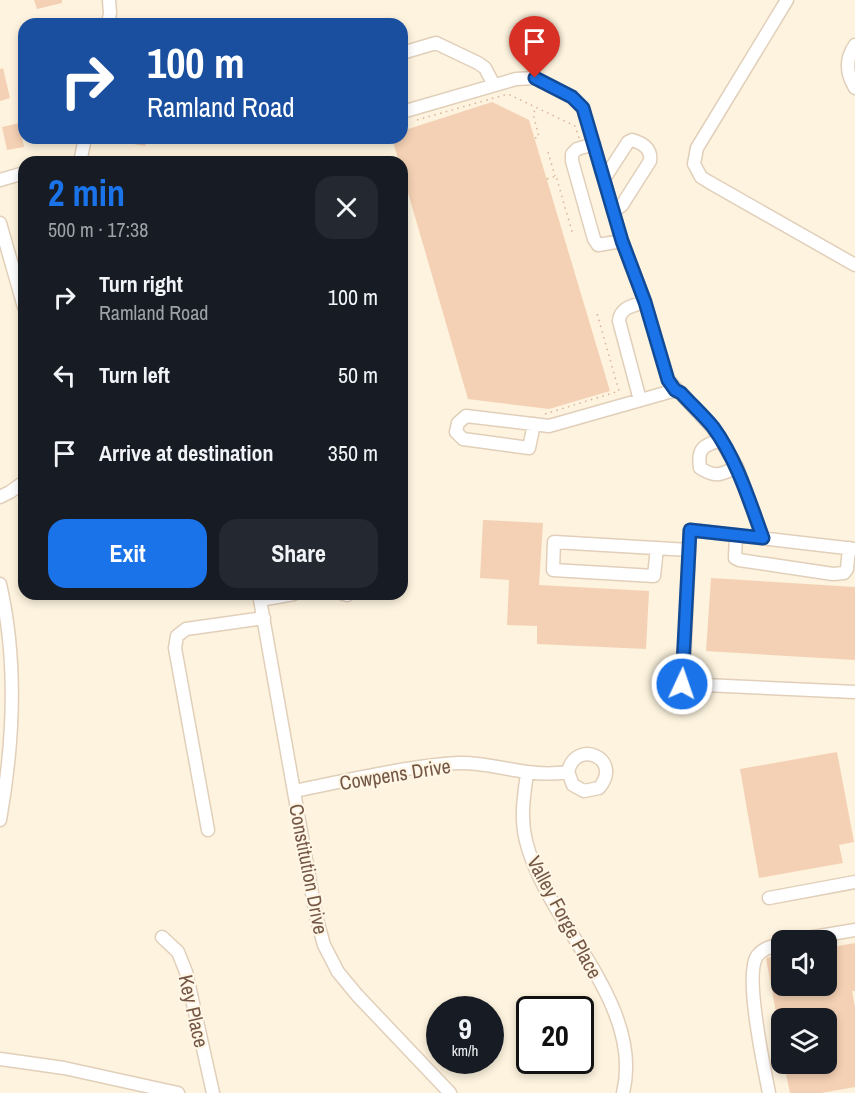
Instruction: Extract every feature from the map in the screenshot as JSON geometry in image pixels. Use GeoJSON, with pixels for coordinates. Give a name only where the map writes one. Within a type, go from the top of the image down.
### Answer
{"type":"FeatureCollection","features":[{"type":"Feature","properties":{"kind":"street"},"geometry":{"type":"LineString","coordinates":[[109,0],[109,18]]}},
{"type":"Feature","properties":{"kind":"street"},"geometry":{"type":"LineString","coordinates":[[787,0],[697,148],[694,164],[701,177],[710,183],[855,265]]}},
{"type":"Feature","properties":{"kind":"street"},"geometry":{"type":"LineString","coordinates":[[408,51],[436,43],[485,68],[494,86]]}},
{"type":"Feature","properties":{"kind":"street"},"geometry":{"type":"LineString","coordinates":[[855,45],[850,52],[848,71],[855,88]]}},
{"type":"Feature","properties":{"kind":"street"},"geometry":{"type":"LineString","coordinates":[[408,110],[516,79],[535,78],[572,97],[583,108],[588,146],[604,179],[668,380],[675,390],[681,393],[707,421],[720,440],[736,467],[763,538]]}},
{"type":"Feature","properties":{"kind":"street"},"geometry":{"type":"LineString","coordinates":[[604,179],[628,142],[632,140],[649,149],[650,161],[622,205],[614,212]]}},
{"type":"Feature","properties":{"kind":"street"},"geometry":{"type":"LineString","coordinates":[[588,146],[572,154],[572,161],[594,239],[598,245],[622,241]]}},
{"type":"Feature","properties":{"kind":"street"},"geometry":{"type":"LineString","coordinates":[[0,180],[18,175]]}},
{"type":"Feature","properties":{"kind":"street"},"geometry":{"type":"LineString","coordinates":[[0,223],[18,286]]}},
{"type":"Feature","properties":{"kind":"street"},"geometry":{"type":"LineString","coordinates":[[640,400],[618,321],[620,313],[625,309],[645,302]]}},
{"type":"Feature","properties":{"kind":"street"},"geometry":{"type":"LineString","coordinates":[[537,420],[529,448],[462,439],[456,432],[458,423],[466,416],[537,420],[549,426],[675,390]]}},
{"type":"Feature","properties":{"kind":"street"},"geometry":{"type":"LineString","coordinates":[[720,440],[705,446],[698,456],[700,468],[710,474],[721,475],[736,467]]}},
{"type":"Feature","properties":{"kind":"street"},"geometry":{"type":"LineString","coordinates":[[0,497],[18,486]]}},
{"type":"Feature","properties":{"kind":"street"},"geometry":{"type":"LineString","coordinates":[[736,535],[735,558],[739,560],[833,574],[844,573],[852,549],[763,538],[736,535],[690,530],[682,684],[855,692]]}},
{"type":"Feature","properties":{"kind":"street"},"geometry":{"type":"LineString","coordinates":[[657,548],[654,576],[553,570],[554,542],[657,548],[689,550]]}},
{"type":"Feature","properties":{"kind":"street"},"geometry":{"type":"LineString","coordinates":[[0,584],[7,614],[13,694],[11,743],[0,820]]}},
{"type":"Feature","properties":{"kind":"street","name":"Constitution Drive"},"geometry":{"type":"LineString","coordinates":[[261,600],[316,916],[324,945],[338,972],[357,995],[450,1093]]}},
{"type":"Feature","properties":{"kind":"street"},"geometry":{"type":"LineString","coordinates":[[208,830],[175,648],[177,636],[186,629],[264,618]]}},
{"type":"Feature","properties":{"kind":"street","name":"Cowpens Drive"},"geometry":{"type":"LineString","coordinates":[[294,791],[460,763],[547,774],[568,772]]}},
{"type":"Feature","properties":{"kind":"street","name":"Valley Forge Place"},"geometry":{"type":"LineString","coordinates":[[527,772],[522,809],[525,840],[533,863],[549,895],[610,1000],[619,1026],[625,1056],[623,1093]]}},
{"type":"Feature","properties":{"kind":"street"},"geometry":{"type":"LineString","coordinates":[[769,898],[855,882]]}},
{"type":"Feature","properties":{"kind":"street"},"geometry":{"type":"LineString","coordinates":[[837,933],[855,930]]}},
{"type":"Feature","properties":{"kind":"street","name":"Key Place"},"geometry":{"type":"LineString","coordinates":[[162,936],[178,952],[186,972],[213,1093]]}},
{"type":"Feature","properties":{"kind":"street"},"geometry":{"type":"LineString","coordinates":[[769,1093],[754,1007],[753,973],[756,958],[764,949],[771,947]]}},
{"type":"Feature","properties":{"kind":"street"},"geometry":{"type":"LineString","coordinates":[[0,1059],[64,1068],[178,1093]]}},
{"type":"Feature","properties":{"kind":"path"},"geometry":{"type":"LineString","coordinates":[[413,122],[508,94],[575,126],[588,146]]}},
{"type":"Feature","properties":{"kind":"path"},"geometry":{"type":"LineString","coordinates":[[535,138],[539,136],[533,114],[536,108]]}},
{"type":"Feature","properties":{"kind":"path"},"geometry":{"type":"LineString","coordinates":[[548,152],[573,235]]}},
{"type":"Feature","properties":{"kind":"path"},"geometry":{"type":"LineString","coordinates":[[547,179],[556,176]]}},
{"type":"Feature","properties":{"kind":"path"},"geometry":{"type":"LineString","coordinates":[[537,420],[619,391],[596,310]]}},
{"type":"Feature","properties":{"kind":"building"},"geometry":{"type":"Polygon","coordinates":[[[34,0],[62,0],[62,3],[37,9],[34,0]]]}},
{"type":"Feature","properties":{"kind":"building"},"geometry":{"type":"Polygon","coordinates":[[[3,68],[10,98],[0,101],[0,69],[3,68]]]}},
{"type":"Feature","properties":{"kind":"building"},"geometry":{"type":"Polygon","coordinates":[[[492,102],[529,120],[610,391],[549,409],[468,399],[408,193],[408,156],[397,156],[394,144],[408,144],[408,129],[492,102]]]}},
{"type":"Feature","properties":{"kind":"building"},"geometry":{"type":"Polygon","coordinates":[[[18,123],[18,144],[23,144],[24,147],[7,150],[2,127],[18,123]]]}},
{"type":"Feature","properties":{"kind":"building"},"geometry":{"type":"Polygon","coordinates":[[[483,520],[543,523],[539,585],[649,591],[646,649],[537,644],[537,626],[507,625],[509,580],[480,578],[483,520]]]}},
{"type":"Feature","properties":{"kind":"building"},"geometry":{"type":"Polygon","coordinates":[[[711,578],[855,587],[855,660],[706,651],[711,578]]]}},
{"type":"Feature","properties":{"kind":"building"},"geometry":{"type":"Polygon","coordinates":[[[837,752],[854,842],[839,845],[843,863],[759,878],[740,769],[837,752]]]}},
{"type":"Feature","properties":{"kind":"building"},"geometry":{"type":"Polygon","coordinates":[[[855,943],[855,991],[852,991],[855,1007],[855,1087],[821,1093],[790,1093],[786,1074],[837,1074],[837,1008],[775,1008],[773,996],[837,996],[837,946],[855,943]]]}},
{"type":"Feature","properties":{"kind":"building"},"geometry":{"type":"Polygon","coordinates":[[[771,957],[771,985],[766,958],[771,957]]]}},
{"type":"Feature","properties":{"kind":"route"},"geometry":{"type":"LineString","coordinates":[[535,78],[572,97],[583,108],[622,241],[645,302],[668,380],[713,428],[729,453],[743,482],[763,538],[690,530],[682,684]]}}]}
